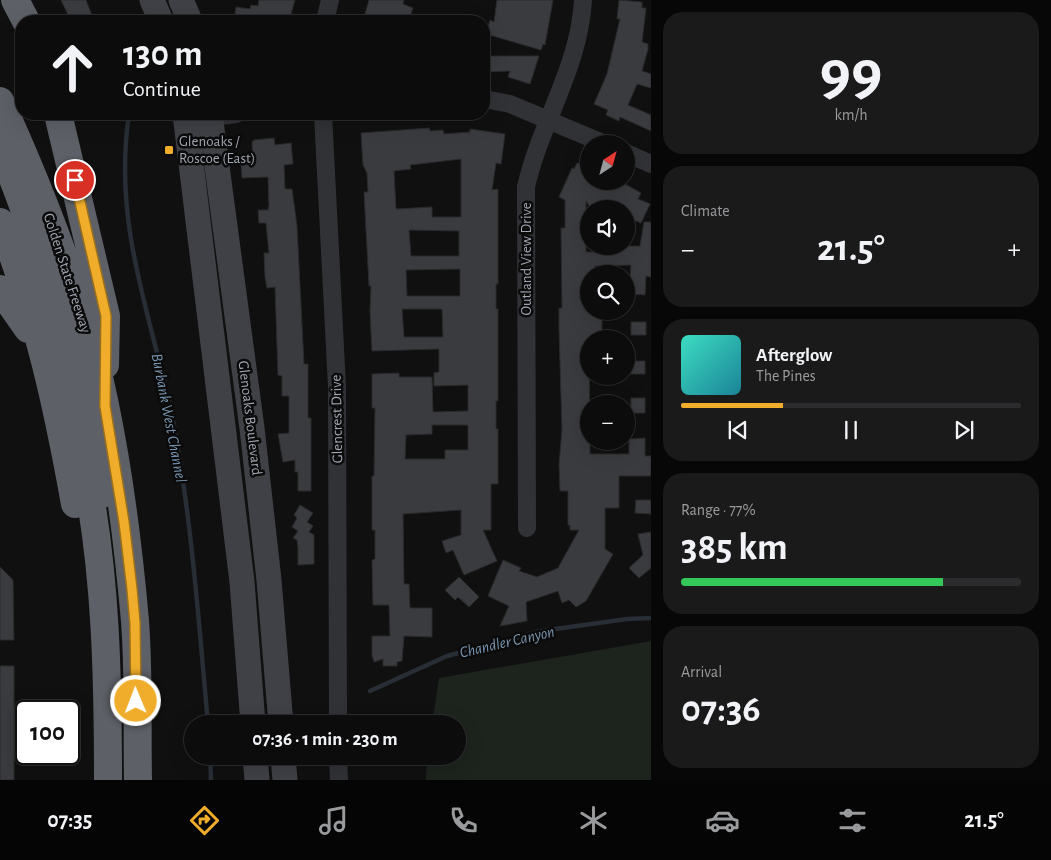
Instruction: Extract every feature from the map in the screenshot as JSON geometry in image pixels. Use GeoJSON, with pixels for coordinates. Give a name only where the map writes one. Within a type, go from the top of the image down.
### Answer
{"type":"FeatureCollection","features":[{"type":"Feature","properties":{"kind":"highway"},"geometry":{"type":"LineString","coordinates":[[15,0],[23,15]]}},
{"type":"Feature","properties":{"kind":"highway","name":"Golden State Freeway"},"geometry":{"type":"LineString","coordinates":[[0,101],[32,171],[81,309],[105,406],[124,522],[135,623],[138,780]]}},
{"type":"Feature","properties":{"kind":"highway"},"geometry":{"type":"LineString","coordinates":[[59,120],[106,316],[105,406]]}},
{"type":"Feature","properties":{"kind":"highway"},"geometry":{"type":"LineString","coordinates":[[0,148],[41,259],[64,330],[86,415],[111,558],[117,636],[119,780]]}},
{"type":"Feature","properties":{"kind":"highway"},"geometry":{"type":"LineString","coordinates":[[0,178],[34,268],[52,330],[73,410],[90,496],[102,602],[108,704],[108,780]]}},
{"type":"Feature","properties":{"kind":"highway"},"geometry":{"type":"LineString","coordinates":[[0,222],[40,344],[61,428],[76,509],[88,641],[90,780]]}},
{"type":"Feature","properties":{"kind":"highway"},"geometry":{"type":"LineString","coordinates":[[0,290],[40,344]]}},
{"type":"Feature","properties":{"kind":"main road"},"geometry":{"type":"LineString","coordinates":[[152,0],[158,15]]}},
{"type":"Feature","properties":{"kind":"main road"},"geometry":{"type":"LineString","coordinates":[[182,0],[188,15]]}},
{"type":"Feature","properties":{"kind":"main road","name":"Glenoaks Boulevard"},"geometry":{"type":"LineString","coordinates":[[186,120],[242,582],[252,715]]}},
{"type":"Feature","properties":{"kind":"main road","name":"Glenoaks Boulevard"},"geometry":{"type":"LineString","coordinates":[[211,120],[270,580],[280,715]]}},
{"type":"Feature","properties":{"kind":"main road"},"geometry":{"type":"LineString","coordinates":[[256,765],[257,780]]}},
{"type":"Feature","properties":{"kind":"main road"},"geometry":{"type":"LineString","coordinates":[[284,765],[285,780]]}},
{"type":"Feature","properties":{"kind":"street"},"geometry":{"type":"LineString","coordinates":[[326,15],[330,0]]}},
{"type":"Feature","properties":{"kind":"street","name":"Outland View Drive"},"geometry":{"type":"LineString","coordinates":[[527,528],[526,187],[531,164],[550,120],[572,59],[581,27],[583,0]]}},
{"type":"Feature","properties":{"kind":"street"},"geometry":{"type":"LineString","coordinates":[[490,100],[510,104],[584,135]]}},
{"type":"Feature","properties":{"kind":"street","name":"Glencrest Drive"},"geometry":{"type":"LineString","coordinates":[[323,120],[337,387],[338,715]]}},
{"type":"Feature","properties":{"kind":"street"},"geometry":{"type":"LineString","coordinates":[[635,157],[651,164]]}},
{"type":"Feature","properties":{"kind":"street"},"geometry":{"type":"LineString","coordinates":[[338,765],[338,780]]}},
{"type":"Feature","properties":{"kind":"shaded area"},"geometry":{"type":"Polygon","coordinates":[[[651,641],[651,780],[426,780],[427,765],[466,765],[466,715],[433,715],[439,678],[651,641]]]}},
{"type":"Feature","properties":{"kind":"building"},"geometry":{"type":"Polygon","coordinates":[[[61,0],[86,0],[92,15],[68,15],[61,0]]]}},
{"type":"Feature","properties":{"kind":"building"},"geometry":{"type":"Polygon","coordinates":[[[259,0],[295,0],[291,15],[235,15],[236,7],[250,9],[251,5],[258,6],[259,0]]]}},
{"type":"Feature","properties":{"kind":"building"},"geometry":{"type":"Polygon","coordinates":[[[369,0],[404,0],[403,4],[413,8],[410,15],[365,15],[369,0]]]}},
{"type":"Feature","properties":{"kind":"building"},"geometry":{"type":"Polygon","coordinates":[[[497,0],[553,0],[545,45],[543,44],[541,50],[490,35],[490,20],[494,22],[497,0]]]}},
{"type":"Feature","properties":{"kind":"building"},"geometry":{"type":"Polygon","coordinates":[[[619,0],[642,2],[642,8],[646,8],[642,42],[648,44],[648,49],[642,71],[651,74],[651,88],[637,84],[628,105],[651,115],[651,131],[620,117],[619,121],[606,115],[608,110],[594,104],[607,74],[620,19],[617,19],[619,0]]]}},
{"type":"Feature","properties":{"kind":"building"},"geometry":{"type":"Polygon","coordinates":[[[490,56],[539,56],[530,84],[508,77],[510,71],[490,72],[490,56]]]}},
{"type":"Feature","properties":{"kind":"building"},"geometry":{"type":"Polygon","coordinates":[[[429,128],[430,131],[443,130],[444,134],[470,132],[470,129],[505,134],[501,164],[496,163],[492,190],[498,189],[498,284],[496,284],[496,309],[498,309],[498,401],[496,401],[496,429],[498,429],[498,484],[491,484],[491,530],[483,530],[497,561],[464,575],[453,550],[446,553],[442,541],[461,535],[461,510],[403,514],[404,584],[409,584],[410,608],[432,608],[432,637],[404,636],[402,661],[397,662],[397,666],[383,666],[383,659],[374,662],[372,655],[372,636],[390,636],[389,605],[373,605],[372,560],[375,559],[375,530],[372,530],[372,476],[374,476],[375,408],[372,408],[372,374],[399,373],[399,377],[432,377],[433,412],[468,411],[468,385],[434,386],[434,373],[439,372],[439,349],[372,351],[371,286],[369,286],[364,192],[368,192],[367,173],[363,165],[361,133],[429,128]],[[461,159],[410,165],[411,169],[394,171],[396,209],[432,207],[432,217],[461,217],[461,159]],[[409,230],[411,256],[459,256],[459,231],[409,230]],[[460,269],[406,270],[407,296],[460,296],[460,269]],[[402,309],[404,337],[443,337],[442,309],[402,309]],[[432,425],[432,434],[406,435],[405,459],[445,459],[445,450],[468,450],[468,425],[432,425]]]}},
{"type":"Feature","properties":{"kind":"building"},"geometry":{"type":"Polygon","coordinates":[[[274,138],[275,145],[291,143],[293,164],[284,165],[285,189],[292,189],[297,226],[304,364],[308,364],[308,418],[311,418],[311,491],[298,491],[298,472],[295,472],[295,460],[283,462],[278,434],[289,433],[289,396],[282,396],[282,376],[278,375],[275,287],[267,288],[264,253],[269,253],[266,223],[259,223],[258,210],[268,210],[269,206],[268,177],[242,178],[241,163],[253,162],[252,142],[254,140],[274,138]]]}},
{"type":"Feature","properties":{"kind":"building"},"geometry":{"type":"Polygon","coordinates":[[[577,163],[580,164],[580,190],[635,190],[641,193],[638,199],[650,204],[641,223],[635,221],[635,200],[580,200],[580,255],[635,255],[635,246],[640,246],[644,222],[651,222],[651,277],[646,276],[645,295],[635,294],[635,265],[580,265],[580,320],[602,320],[602,330],[580,330],[580,385],[589,385],[589,395],[580,395],[580,450],[590,450],[590,454],[629,454],[629,450],[635,450],[635,439],[645,438],[645,456],[651,456],[651,476],[619,476],[619,508],[605,508],[605,549],[613,554],[586,601],[576,607],[569,600],[562,603],[558,591],[526,602],[527,621],[500,626],[509,606],[488,596],[503,560],[521,568],[519,571],[537,577],[558,568],[579,530],[570,530],[570,525],[568,525],[568,491],[560,491],[559,465],[562,430],[559,308],[562,308],[561,228],[565,228],[565,200],[559,197],[572,168],[574,169],[577,163]]]}},
{"type":"Feature","properties":{"kind":"building"},"geometry":{"type":"Polygon","coordinates":[[[631,322],[646,322],[646,335],[635,335],[635,330],[631,330],[631,322]]]}},
{"type":"Feature","properties":{"kind":"building"},"geometry":{"type":"Polygon","coordinates":[[[635,361],[645,361],[645,374],[635,374],[635,361]]]}},
{"type":"Feature","properties":{"kind":"building"},"geometry":{"type":"Polygon","coordinates":[[[635,398],[645,398],[645,413],[635,413],[635,398]]]}},
{"type":"Feature","properties":{"kind":"building"},"geometry":{"type":"Polygon","coordinates":[[[636,500],[651,500],[651,514],[635,513],[636,500]]]}},
{"type":"Feature","properties":{"kind":"building"},"geometry":{"type":"Polygon","coordinates":[[[300,505],[313,513],[307,522],[313,526],[309,532],[314,535],[314,564],[298,565],[297,540],[293,538],[298,531],[292,527],[297,518],[294,515],[300,505]]]}},
{"type":"Feature","properties":{"kind":"building"},"geometry":{"type":"Polygon","coordinates":[[[651,532],[651,568],[639,578],[629,568],[643,555],[638,534],[651,532]]]}},
{"type":"Feature","properties":{"kind":"building"},"geometry":{"type":"Polygon","coordinates":[[[0,567],[13,580],[14,640],[0,640],[0,567]]]}},
{"type":"Feature","properties":{"kind":"building"},"geometry":{"type":"Polygon","coordinates":[[[459,577],[479,597],[469,607],[458,597],[455,600],[445,590],[459,577]]]}},
{"type":"Feature","properties":{"kind":"building"},"geometry":{"type":"Polygon","coordinates":[[[0,666],[14,666],[14,780],[0,780],[0,666]]]}},
{"type":"Feature","properties":{"kind":"waterway","name":"Burbank West Channel"},"geometry":{"type":"LineString","coordinates":[[128,120],[125,156],[126,196],[130,234],[137,272],[174,426],[186,500],[207,715]]}},
{"type":"Feature","properties":{"kind":"waterway","name":"Chandler Canyon"},"geometry":{"type":"LineString","coordinates":[[370,691],[447,656],[541,631],[627,619],[651,618]]}},
{"type":"Feature","properties":{"kind":"waterway","name":"Burbank West Channel"},"geometry":{"type":"LineString","coordinates":[[210,765],[211,780]]}},
{"type":"Feature","properties":{"kind":"place","name":"Glenoaks / Roscoe (East)"},"geometry":{"type":"Point","coordinates":[169,150]}},
{"type":"Feature","properties":{"kind":"route"},"geometry":{"type":"LineString","coordinates":[[75,180],[106,316],[105,406],[124,522],[132,589],[135,623],[136,701]]}}]}
